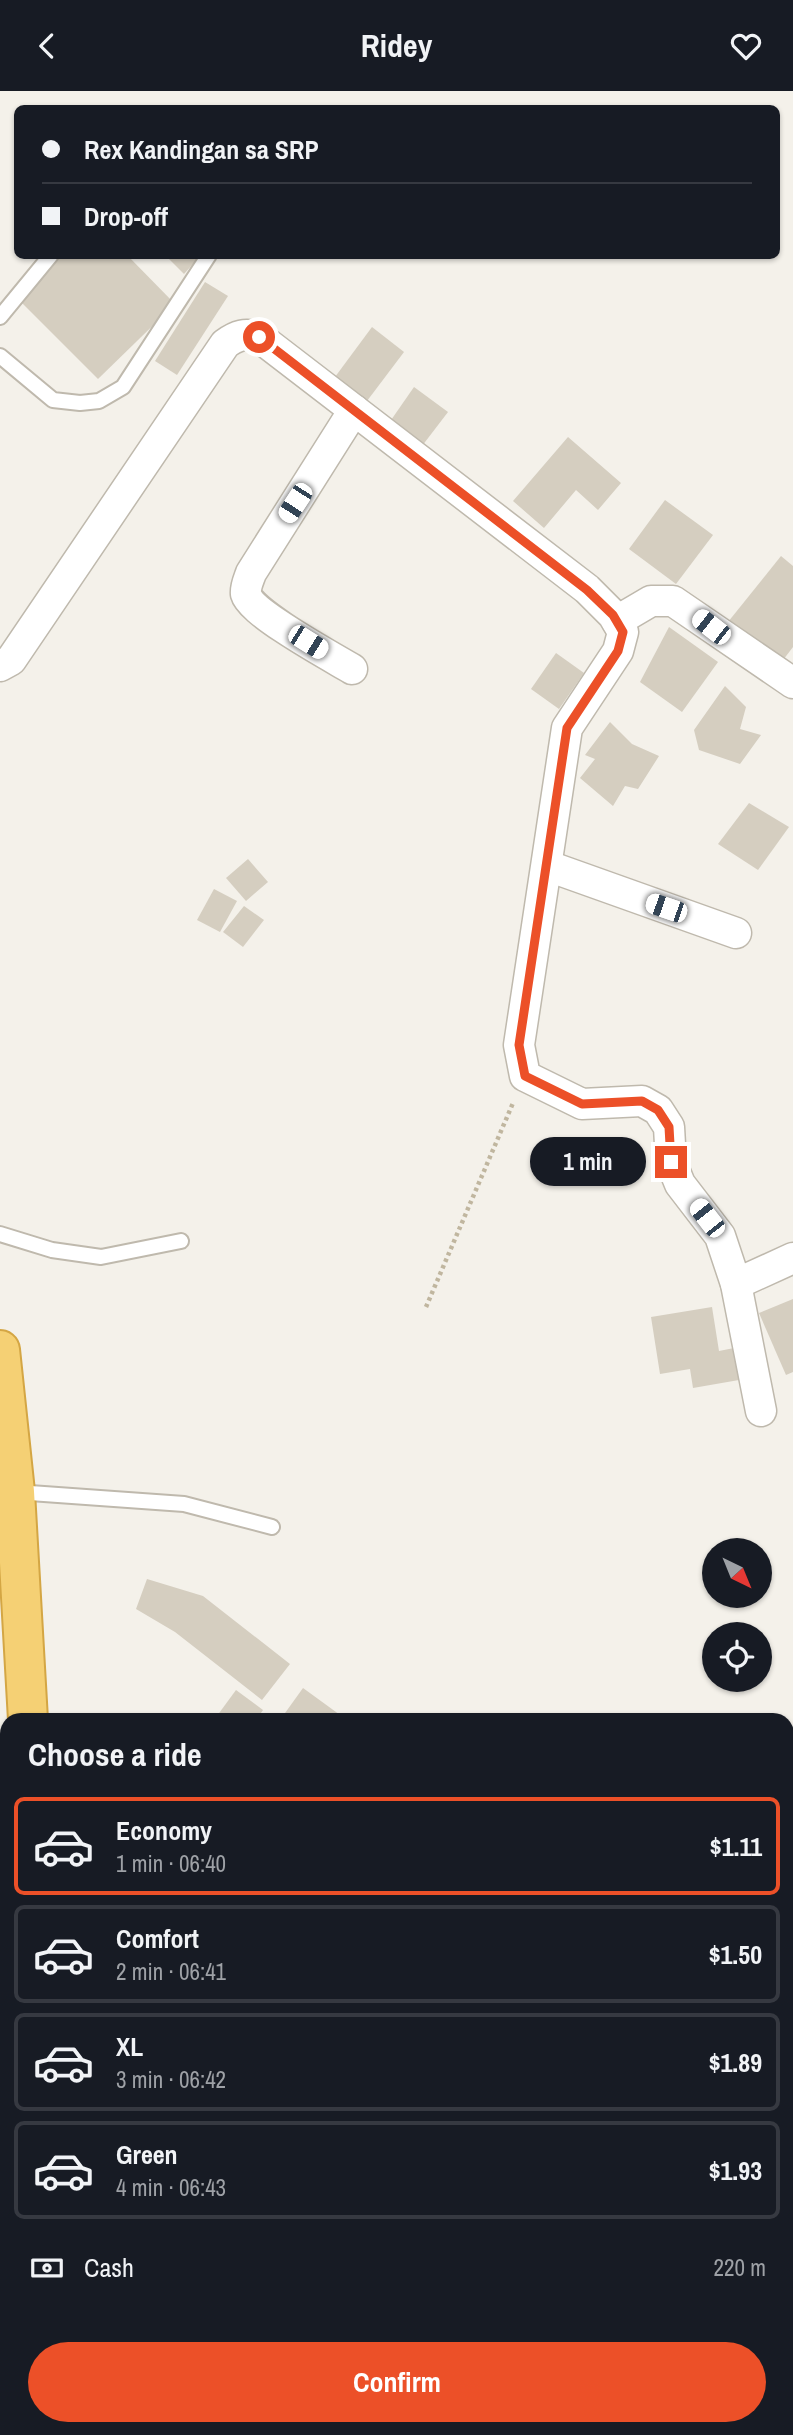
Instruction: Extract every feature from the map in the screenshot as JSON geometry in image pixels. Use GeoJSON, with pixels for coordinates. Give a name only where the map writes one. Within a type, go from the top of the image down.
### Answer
{"type":"FeatureCollection","features":[{"type":"Feature","properties":{"kind":"highway"},"geometry":{"type":"LineString","coordinates":[[0,1350],[15,1492],[28,1713]]}},
{"type":"Feature","properties":{"kind":"street"},"geometry":{"type":"LineString","coordinates":[[0,666],[11,660],[225,344],[233,337],[247,334],[259,337],[587,590],[617,621],[623,632],[618,651],[567,728],[519,1045],[525,1076],[582,1104],[642,1101],[658,1110],[669,1127],[671,1162],[680,1184],[720,1236],[736,1284],[761,1412]]}},
{"type":"Feature","properties":{"kind":"street"},"geometry":{"type":"LineString","coordinates":[[352,669],[264,615],[250,603],[246,591],[251,573],[354,410]]}},
{"type":"Feature","properties":{"kind":"street"},"geometry":{"type":"LineString","coordinates":[[617,621],[652,601],[673,601],[793,683]]}},
{"type":"Feature","properties":{"kind":"street"},"geometry":{"type":"LineString","coordinates":[[548,866],[736,933]]}},
{"type":"Feature","properties":{"kind":"street"},"geometry":{"type":"LineString","coordinates":[[736,1284],[793,1258]]}},
{"type":"Feature","properties":{"kind":"lane"},"geometry":{"type":"LineString","coordinates":[[0,317],[48,259]]}},
{"type":"Feature","properties":{"kind":"lane"},"geometry":{"type":"LineString","coordinates":[[0,356],[53,400],[80,403],[99,401],[124,387],[206,259]]}},
{"type":"Feature","properties":{"kind":"lane"},"geometry":{"type":"LineString","coordinates":[[0,1234],[52,1249],[101,1257],[181,1241]]}},
{"type":"Feature","properties":{"kind":"lane"},"geometry":{"type":"LineString","coordinates":[[15,1492],[184,1504],[272,1527]]}},
{"type":"Feature","properties":{"kind":"path"},"geometry":{"type":"LineString","coordinates":[[426,1307],[525,1076]]}},
{"type":"Feature","properties":{"kind":"building"},"geometry":{"type":"Polygon","coordinates":[[[54,259],[131,259],[175,304],[98,379],[16,297],[54,259]]]}},
{"type":"Feature","properties":{"kind":"building"},"geometry":{"type":"Polygon","coordinates":[[[169,259],[197,259],[184,274],[169,259]]]}},
{"type":"Feature","properties":{"kind":"building"},"geometry":{"type":"Polygon","coordinates":[[[205,282],[228,296],[177,375],[155,361],[205,282]]]}},
{"type":"Feature","properties":{"kind":"building"},"geometry":{"type":"Polygon","coordinates":[[[372,327],[404,352],[367,401],[335,377],[372,327]]]}},
{"type":"Feature","properties":{"kind":"building"},"geometry":{"type":"Polygon","coordinates":[[[414,387],[448,412],[422,446],[389,423],[414,387]]]}},
{"type":"Feature","properties":{"kind":"building"},"geometry":{"type":"Polygon","coordinates":[[[568,437],[621,483],[598,510],[576,490],[544,528],[513,501],[568,437]]]}},
{"type":"Feature","properties":{"kind":"building"},"geometry":{"type":"Polygon","coordinates":[[[665,500],[713,535],[676,584],[629,549],[665,500]]]}},
{"type":"Feature","properties":{"kind":"building"},"geometry":{"type":"Polygon","coordinates":[[[781,556],[793,566],[793,647],[780,664],[728,622],[781,556]]]}},
{"type":"Feature","properties":{"kind":"building"},"geometry":{"type":"Polygon","coordinates":[[[669,627],[718,662],[682,712],[640,682],[669,627]]]}},
{"type":"Feature","properties":{"kind":"building"},"geometry":{"type":"Polygon","coordinates":[[[556,653],[584,673],[559,709],[531,689],[556,653]]]}},
{"type":"Feature","properties":{"kind":"building"},"geometry":{"type":"Polygon","coordinates":[[[725,686],[746,707],[740,729],[761,735],[740,764],[699,750],[694,730],[725,686]]]}},
{"type":"Feature","properties":{"kind":"building"},"geometry":{"type":"Polygon","coordinates":[[[610,722],[632,744],[659,756],[638,789],[625,786],[613,806],[580,778],[595,759],[585,755],[610,722]]]}},
{"type":"Feature","properties":{"kind":"building"},"geometry":{"type":"Polygon","coordinates":[[[749,803],[789,827],[758,870],[718,844],[749,803]]]}},
{"type":"Feature","properties":{"kind":"building"},"geometry":{"type":"Polygon","coordinates":[[[248,859],[268,882],[246,901],[226,878],[248,859]]]}},
{"type":"Feature","properties":{"kind":"building"},"geometry":{"type":"Polygon","coordinates":[[[214,889],[237,901],[220,932],[197,920],[214,889]]]}},
{"type":"Feature","properties":{"kind":"building"},"geometry":{"type":"Polygon","coordinates":[[[244,906],[264,920],[243,947],[223,932],[244,906]]]}},
{"type":"Feature","properties":{"kind":"building"},"geometry":{"type":"Polygon","coordinates":[[[793,1299],[793,1372],[786,1375],[759,1313],[793,1299]]]}},
{"type":"Feature","properties":{"kind":"building"},"geometry":{"type":"Polygon","coordinates":[[[712,1307],[719,1351],[734,1348],[739,1380],[693,1388],[690,1369],[660,1374],[651,1317],[712,1307]]]}},
{"type":"Feature","properties":{"kind":"building"},"geometry":{"type":"Polygon","coordinates":[[[147,1579],[203,1596],[290,1664],[262,1700],[175,1632],[136,1609],[147,1579]]]}},
{"type":"Feature","properties":{"kind":"building"},"geometry":{"type":"Polygon","coordinates":[[[303,1688],[337,1713],[285,1713],[303,1688]]]}},
{"type":"Feature","properties":{"kind":"building"},"geometry":{"type":"Polygon","coordinates":[[[236,1690],[263,1710],[261,1713],[219,1713],[236,1690]]]}},
{"type":"Feature","properties":{"kind":"route"},"geometry":{"type":"LineString","coordinates":[[259,337],[587,590],[613,615],[623,632],[618,651],[567,728],[519,1045],[525,1076],[582,1104],[642,1101],[658,1110],[669,1127],[671,1162]]}}]}
